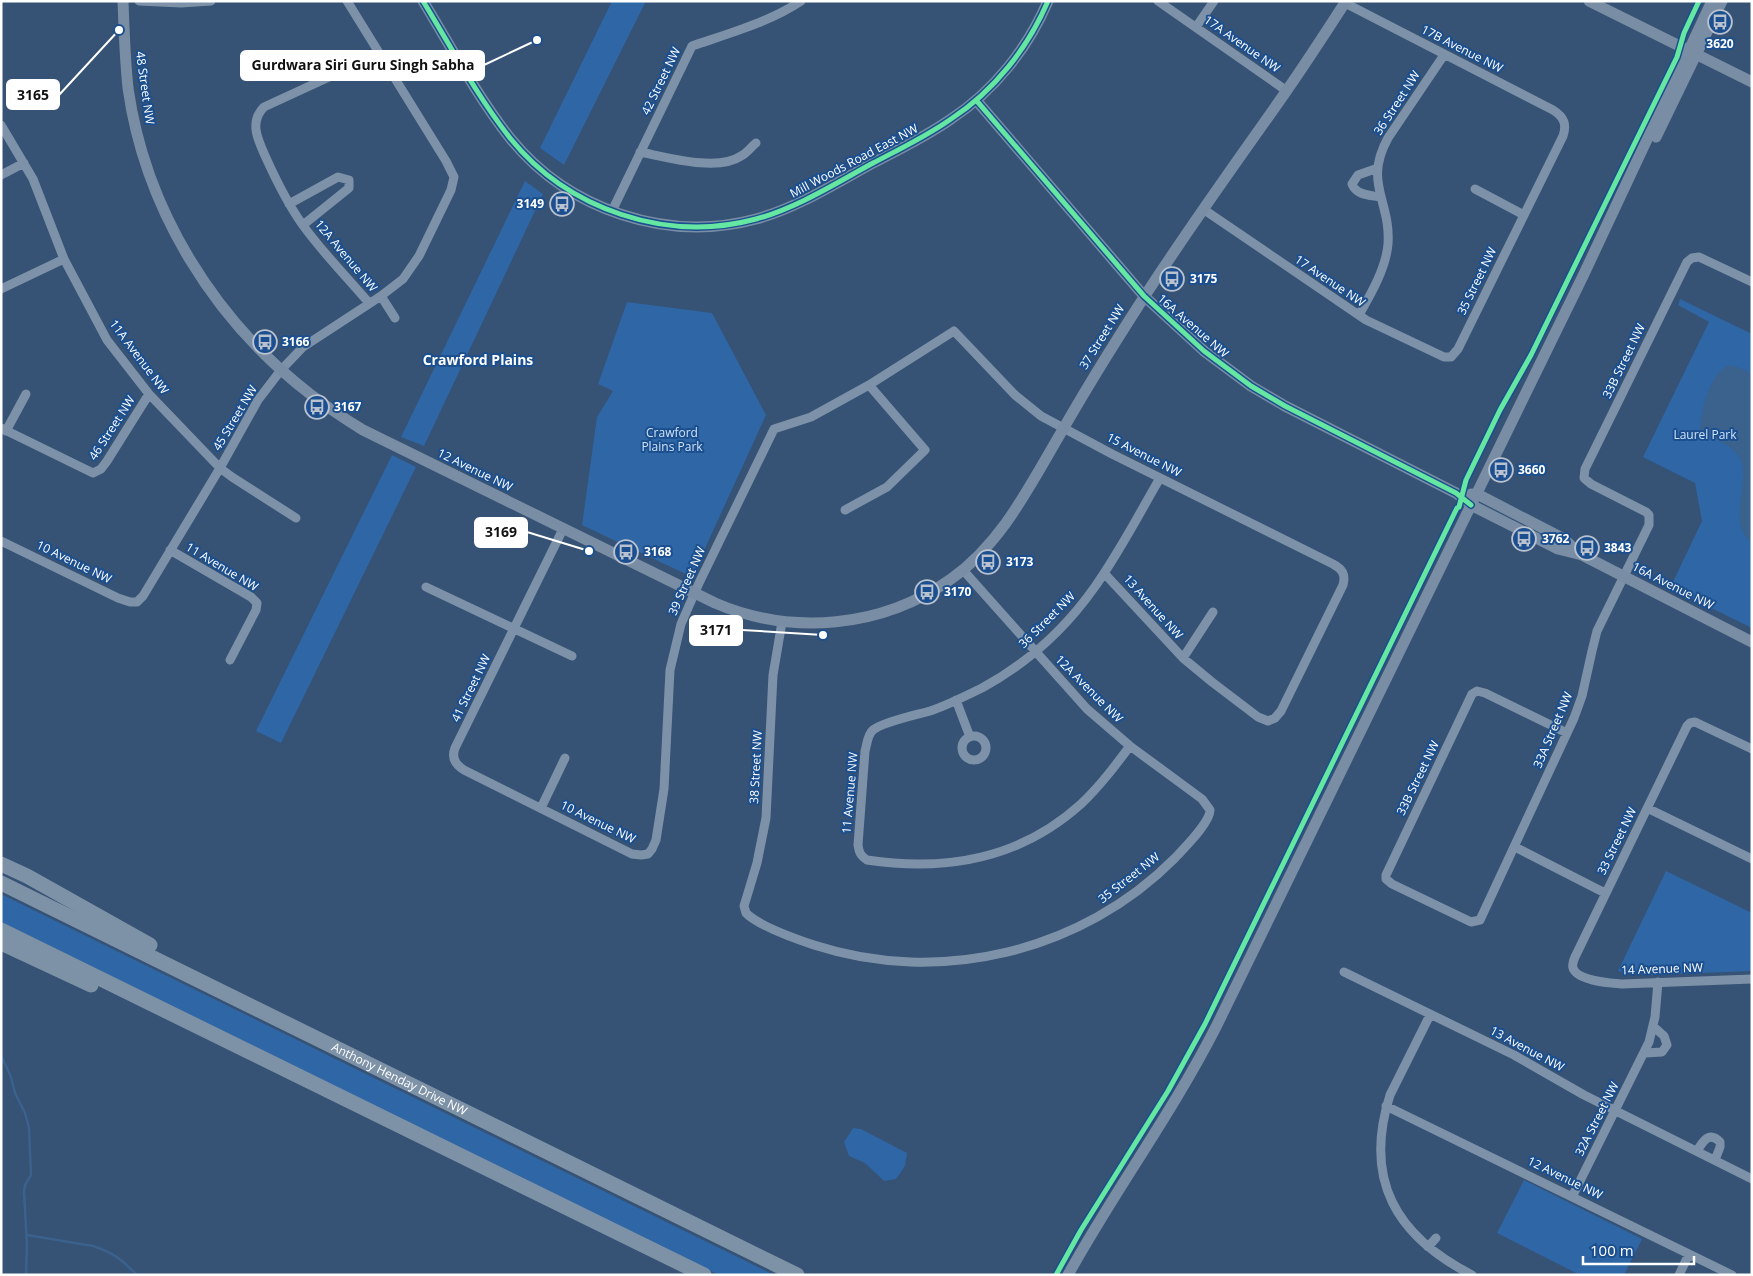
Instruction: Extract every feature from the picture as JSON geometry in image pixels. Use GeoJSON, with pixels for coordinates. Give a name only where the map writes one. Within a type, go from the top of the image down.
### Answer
{"type":"FeatureCollection","features":[{"type":"Feature","properties":{"kind":"highway"},"geometry":{"type":"LineString","coordinates":[[1,864],[27,876],[362,1061]]}},
{"type":"Feature","properties":{"kind":"highway","name":"Anthony Henday Drive NW"},"geometry":{"type":"LineString","coordinates":[[1,883],[797,1275]]}},
{"type":"Feature","properties":{"kind":"highway"},"geometry":{"type":"LineString","coordinates":[[1,930],[704,1275]]}},
{"type":"Feature","properties":{"kind":"highway"},"geometry":{"type":"LineString","coordinates":[[1,943],[209,1040],[243,1049]]}},
{"type":"Feature","properties":{"kind":"street","name":"48 Street NW"},"geometry":{"type":"LineString","coordinates":[[123,1],[124,39],[129,89],[142,152],[150,177]]}},
{"type":"Feature","properties":{"kind":"street"},"geometry":{"type":"LineString","coordinates":[[139,1],[175,3],[211,1]]}},
{"type":"Feature","properties":{"kind":"street"},"geometry":{"type":"LineString","coordinates":[[347,1],[379,54]]}},
{"type":"Feature","properties":{"kind":"street","name":"42 Street NW"},"geometry":{"type":"LineString","coordinates":[[612,212],[692,46],[754,24],[790,9],[801,1]]}},
{"type":"Feature","properties":{"kind":"street","name":"Mill Woods Road East NW"},"geometry":{"type":"LineString","coordinates":[[426,2],[487,106],[517,146],[533,162],[562,185],[612,212],[655,223],[690,226],[727,224],[767,216],[800,202],[951,120],[976,100],[1002,74],[1021,50],[1048,1]]}},
{"type":"Feature","properties":{"kind":"street","name":"17A Avenue NW"},"geometry":{"type":"LineString","coordinates":[[1158,1],[1287,91]]}},
{"type":"Feature","properties":{"kind":"street"},"geometry":{"type":"LineString","coordinates":[[1196,28],[1214,1]]}},
{"type":"Feature","properties":{"kind":"street"},"geometry":{"type":"LineString","coordinates":[[1589,1],[1752,82]]}},
{"type":"Feature","properties":{"kind":"street"},"geometry":{"type":"LineString","coordinates":[[1693,53],[1712,1]]}},
{"type":"Feature","properties":{"kind":"street"},"geometry":{"type":"LineString","coordinates":[[1068,1275],[1107,1207],[1177,1099],[1213,1034],[1583,276],[1693,53],[1722,1]]}},
{"type":"Feature","properties":{"kind":"street","name":"17B Avenue NW"},"geometry":{"type":"LineString","coordinates":[[1345,2],[1553,110],[1561,115],[1564,121]]}},
{"type":"Feature","properties":{"kind":"street","name":"37 Street NW"},"geometry":{"type":"LineString","coordinates":[[892,610],[922,597],[963,570],[1006,525],[1144,296],[1287,91],[1345,2]]}},
{"type":"Feature","properties":{"kind":"street","name":"12A Avenue NW"},"geometry":{"type":"LineString","coordinates":[[369,303],[303,225],[289,204],[276,180],[256,130],[257,114],[264,107],[379,54]]}},
{"type":"Feature","properties":{"kind":"street","name":"45 Street NW"},"geometry":{"type":"LineString","coordinates":[[137,602],[143,596],[220,468],[258,400],[281,370],[303,347],[381,296],[403,279],[413,267],[451,190],[452,172],[379,54]]}},
{"type":"Feature","properties":{"kind":"street","name":"36 Street NW"},"geometry":{"type":"LineString","coordinates":[[1359,316],[1378,276],[1388,246],[1387,222],[1377,181],[1378,168],[1386,143],[1444,55]]}},
{"type":"Feature","properties":{"kind":"street","name":"16A Avenue NW"},"geometry":{"type":"LineString","coordinates":[[976,100],[1144,296],[1192,341],[1251,386],[1285,406],[1456,492],[1471,505],[1558,549],[1582,556],[1752,642]]}},
{"type":"Feature","properties":{"kind":"street","name":"35 Street NW"},"geometry":{"type":"LineString","coordinates":[[1451,357],[1458,350],[1563,136],[1565,129],[1564,121]]}},
{"type":"Feature","properties":{"kind":"street","name":"11A Avenue NW"},"geometry":{"type":"LineString","coordinates":[[1,126],[33,179],[64,259],[107,340],[149,394],[220,468],[232,478],[296,518]]}},
{"type":"Feature","properties":{"kind":"street"},"geometry":{"type":"LineString","coordinates":[[640,152],[703,164],[732,161],[741,157],[756,143]]}},
{"type":"Feature","properties":{"kind":"street"},"geometry":{"type":"LineString","coordinates":[[1,175],[24,163]]}},
{"type":"Feature","properties":{"kind":"street"},"geometry":{"type":"LineString","coordinates":[[1378,168],[1358,176],[1352,187],[1358,192],[1380,197]]}},
{"type":"Feature","properties":{"kind":"street","name":"12 Avenue NW"},"geometry":{"type":"LineString","coordinates":[[150,177],[171,226],[203,282],[225,310],[250,339],[281,370],[309,394],[364,430],[563,529],[730,609],[782,622],[812,624],[833,623],[892,610]]}},
{"type":"Feature","properties":{"kind":"street","name":"12A Avenue NW"},"geometry":{"type":"LineString","coordinates":[[289,204],[338,177],[349,180],[349,188],[303,225]]}},
{"type":"Feature","properties":{"kind":"street"},"geometry":{"type":"LineString","coordinates":[[1475,189],[1524,215]]}},
{"type":"Feature","properties":{"kind":"street","name":"17 Avenue NW"},"geometry":{"type":"LineString","coordinates":[[1204,209],[1359,316],[1439,356],[1451,357]]}},
{"type":"Feature","properties":{"kind":"street","name":"33B Street NW"},"geometry":{"type":"LineString","coordinates":[[1649,515],[1642,509],[1591,484],[1584,478],[1585,469],[1687,262],[1696,257],[1703,258],[1752,282]]}},
{"type":"Feature","properties":{"kind":"street"},"geometry":{"type":"LineString","coordinates":[[1,289],[64,259]]}},
{"type":"Feature","properties":{"kind":"street","name":"12A Avenue NW"},"geometry":{"type":"LineString","coordinates":[[381,296],[395,318]]}},
{"type":"Feature","properties":{"kind":"street","name":"15 Avenue NW"},"geometry":{"type":"LineString","coordinates":[[954,331],[1023,402],[1041,416],[1160,478],[1333,564],[1343,573],[1343,584],[1281,710],[1272,720]]}},
{"type":"Feature","properties":{"kind":"street","name":"39 Street NW"},"geometry":{"type":"LineString","coordinates":[[645,855],[654,846],[661,813],[672,662],[680,630],[695,593],[774,429],[811,417],[869,385],[954,331]]}},
{"type":"Feature","properties":{"kind":"street"},"geometry":{"type":"LineString","coordinates":[[845,510],[886,487],[925,450],[869,385]]}},
{"type":"Feature","properties":{"kind":"street"},"geometry":{"type":"LineString","coordinates":[[4,430],[26,394]]}},
{"type":"Feature","properties":{"kind":"street","name":"46 Street NW"},"geometry":{"type":"LineString","coordinates":[[4,430],[93,472],[101,470],[149,394]]}},
{"type":"Feature","properties":{"kind":"street","name":"36 Street NW"},"geometry":{"type":"LineString","coordinates":[[872,731],[883,725],[933,710],[956,700],[994,681],[1035,651],[1077,610],[1104,573],[1160,478]]}},
{"type":"Feature","properties":{"kind":"street","name":"16A Avenue NW"},"geometry":{"type":"LineString","coordinates":[[1456,492],[1477,494],[1564,539],[1582,556]]}},
{"type":"Feature","properties":{"kind":"street","name":"33A Street NW"},"geometry":{"type":"LineString","coordinates":[[1477,922],[1480,920],[1515,847],[1567,733],[1582,696],[1598,632],[1649,525],[1649,515]]}},
{"type":"Feature","properties":{"kind":"street","name":"41 Street NW"},"geometry":{"type":"LineString","coordinates":[[454,759],[454,752],[563,529]]}},
{"type":"Feature","properties":{"kind":"street","name":"10 Avenue NW"},"geometry":{"type":"LineString","coordinates":[[1,541],[118,598],[137,602]]}},
{"type":"Feature","properties":{"kind":"street","name":"11 Avenue NW"},"geometry":{"type":"LineString","coordinates":[[170,550],[251,597],[257,603],[256,610],[230,660]]}},
{"type":"Feature","properties":{"kind":"street","name":"12A Avenue NW"},"geometry":{"type":"LineString","coordinates":[[963,570],[1087,709],[1130,746],[1202,799],[1210,810]]}},
{"type":"Feature","properties":{"kind":"street","name":"13 Avenue NW"},"geometry":{"type":"LineString","coordinates":[[1104,573],[1183,658],[1261,719],[1272,720]]}},
{"type":"Feature","properties":{"kind":"street"},"geometry":{"type":"LineString","coordinates":[[426,587],[572,656]]}},
{"type":"Feature","properties":{"kind":"street","name":"13 Avenue NW"},"geometry":{"type":"LineString","coordinates":[[1183,658],[1213,612]]}},
{"type":"Feature","properties":{"kind":"street","name":"38 Street NW"},"geometry":{"type":"LineString","coordinates":[[782,622],[773,684],[766,818],[757,863],[745,904],[745,911],[752,918],[794,938],[838,952],[869,958],[915,962],[952,962],[1015,951]]}},
{"type":"Feature","properties":{"kind":"street","name":"33B Street NW"},"geometry":{"type":"LineString","coordinates":[[1477,922],[1471,922],[1422,899],[1386,879],[1386,875],[1472,694],[1477,691],[1485,693],[1567,733]]}},
{"type":"Feature","properties":{"kind":"street"},"geometry":{"type":"LineString","coordinates":[[956,700],[970,737]]}},
{"type":"Feature","properties":{"kind":"street","name":"33 Street NW"},"geometry":{"type":"LineString","coordinates":[[1574,972],[1572,966],[1574,957],[1685,729],[1690,723],[1695,722],[1752,749]]}},
{"type":"Feature","properties":{"kind":"street","name":"11 Avenue NW"},"geometry":{"type":"LineString","coordinates":[[872,731],[868,739],[866,751],[859,852],[867,860],[933,865],[979,858],[1012,847],[1043,831],[1074,810],[1102,782],[1130,746]]}},
{"type":"Feature","properties":{"kind":"street","name":"10 Avenue NW"},"geometry":{"type":"LineString","coordinates":[[541,808],[565,758]]}},
{"type":"Feature","properties":{"kind":"street","name":"10 Avenue NW"},"geometry":{"type":"LineString","coordinates":[[454,759],[464,770],[632,854],[645,855]]}},
{"type":"Feature","properties":{"kind":"street"},"geometry":{"type":"LineString","coordinates":[[1647,808],[1752,859]]}},
{"type":"Feature","properties":{"kind":"street","name":"35 Street NW"},"geometry":{"type":"LineString","coordinates":[[1015,951],[1072,930],[1099,916],[1132,895],[1182,850],[1209,817],[1210,810]]}},
{"type":"Feature","properties":{"kind":"street"},"geometry":{"type":"LineString","coordinates":[[1515,847],[1605,893]]}},
{"type":"Feature","properties":{"kind":"street","name":"13 Avenue NW"},"geometry":{"type":"LineString","coordinates":[[1344,972],[1527,1062],[1616,1111],[1752,1179]]}},
{"type":"Feature","properties":{"kind":"street","name":"14 Avenue NW"},"geometry":{"type":"LineString","coordinates":[[1574,972],[1590,979],[1622,984],[1752,979]]}},
{"type":"Feature","properties":{"kind":"street","name":"32A Street NW"},"geometry":{"type":"LineString","coordinates":[[1572,1197],[1645,1052],[1654,1026],[1658,982]]}},
{"type":"Feature","properties":{"kind":"street"},"geometry":{"type":"LineString","coordinates":[[1430,1015],[1386,1106],[1381,1131],[1383,1175],[1392,1201],[1409,1229],[1445,1260],[1472,1275]]}},
{"type":"Feature","properties":{"kind":"street"},"geometry":{"type":"LineString","coordinates":[[1645,1052],[1662,1052],[1667,1045],[1664,1036],[1654,1026]]}},
{"type":"Feature","properties":{"kind":"street","name":"12 Avenue NW"},"geometry":{"type":"LineString","coordinates":[[1386,1106],[1732,1275]]}},
{"type":"Feature","properties":{"kind":"street"},"geometry":{"type":"LineString","coordinates":[[1697,1151],[1707,1137],[1717,1138],[1720,1142],[1720,1147],[1715,1160]]}},
{"type":"Feature","properties":{"kind":"street"},"geometry":{"type":"LineString","coordinates":[[1428,1247],[1436,1238]]}},
{"type":"Feature","properties":{"kind":"street"},"geometry":{"type":"LineString","coordinates":[[1679,1275],[1689,1254]]}},
{"type":"Feature","properties":{"kind":"green space"},"geometry":{"type":"Polygon","coordinates":[[[612,1],[646,1],[564,165],[540,148],[612,1]]]}},
{"type":"Feature","properties":{"kind":"green space"},"geometry":{"type":"Polygon","coordinates":[[[525,181],[543,194],[424,446],[401,437],[525,181]]]}},
{"type":"Feature","properties":{"kind":"green space","name":"Laurel Park"},"geometry":{"type":"Polygon","coordinates":[[[1680,299],[1752,334],[1752,628],[1670,588],[1702,521],[1695,483],[1643,457],[1709,322],[1678,305],[1680,299]]]}},
{"type":"Feature","properties":{"kind":"green space","name":"Crawford Plains Park"},"geometry":{"type":"Polygon","coordinates":[[[627,302],[712,313],[766,415],[692,577],[582,525],[597,417],[613,391],[598,384],[627,302]]]}},
{"type":"Feature","properties":{"kind":"green space"},"geometry":{"type":"Polygon","coordinates":[[[392,455],[416,467],[281,743],[256,731],[392,455]]]}},
{"type":"Feature","properties":{"kind":"green space"},"geometry":{"type":"Polygon","coordinates":[[[1666,871],[1752,913],[1752,971],[1650,975],[1618,971],[1666,871]]]}},
{"type":"Feature","properties":{"kind":"green space"},"geometry":{"type":"Polygon","coordinates":[[[1,894],[774,1275],[719,1275],[1,922],[1,894]]]}},
{"type":"Feature","properties":{"kind":"green space"},"geometry":{"type":"Polygon","coordinates":[[[853,1128],[861,1129],[907,1153],[905,1166],[896,1179],[884,1181],[865,1163],[849,1156],[844,1142],[853,1128]]]}},
{"type":"Feature","properties":{"kind":"green space"},"geometry":{"type":"Polygon","coordinates":[[[1524,1180],[1642,1239],[1624,1275],[1580,1275],[1497,1233],[1524,1180]]]}},
{"type":"Feature","properties":{"kind":"shaded area"},"geometry":{"type":"Polygon","coordinates":[[[1729,365],[1745,370],[1752,376],[1752,542],[1744,535],[1741,525],[1743,467],[1740,458],[1733,449],[1700,429],[1702,411],[1711,384],[1722,370],[1729,365]]]}},
{"type":"Feature","properties":{"kind":"waterway"},"geometry":{"type":"LineString","coordinates":[[1,1055],[11,1077],[15,1093],[25,1113],[29,1128],[31,1175],[25,1185],[24,1192],[27,1245],[26,1275]]}},
{"type":"Feature","properties":{"kind":"waterway"},"geometry":{"type":"LineString","coordinates":[[27,1235],[93,1246],[117,1257],[137,1275]]}},
{"type":"Feature","properties":{"kind":"cycle path"},"geometry":{"type":"LineString","coordinates":[[423,1],[486,105],[510,138],[534,163],[560,184],[590,202],[621,214],[654,223],[688,227],[722,225],[756,219],[801,202],[942,125],[967,108],[1008,67],[1020,52],[1048,1]]}},
{"type":"Feature","properties":{"kind":"cycle path"},"geometry":{"type":"LineString","coordinates":[[1056,1275],[1081,1230],[1168,1091],[1205,1024],[1459,507],[1466,480],[1500,410],[1531,355],[1677,57],[1684,33],[1699,1]]}},
{"type":"Feature","properties":{"kind":"cycle path"},"geometry":{"type":"LineString","coordinates":[[976,100],[1144,296],[1204,351],[1251,386],[1285,406],[1456,493],[1471,505]]}},
{"type":"Feature","properties":{"kind":"place","name":"3620"},"geometry":{"type":"Point","coordinates":[1720,22]}},
{"type":"Feature","properties":{"kind":"place","name":"3165"},"geometry":{"type":"Point","coordinates":[119,30]}},
{"type":"Feature","properties":{"kind":"place","name":"Gurdwara Siri Guru Singh Sabha"},"geometry":{"type":"Point","coordinates":[537,40]}},
{"type":"Feature","properties":{"kind":"place","name":"3149"},"geometry":{"type":"Point","coordinates":[562,204]}},
{"type":"Feature","properties":{"kind":"place","name":"3175"},"geometry":{"type":"Point","coordinates":[1172,279]}},
{"type":"Feature","properties":{"kind":"place","name":"3166"},"geometry":{"type":"Point","coordinates":[265,342]}},
{"type":"Feature","properties":{"kind":"place","name":"3167"},"geometry":{"type":"Point","coordinates":[317,407]}},
{"type":"Feature","properties":{"kind":"place","name":"3660"},"geometry":{"type":"Point","coordinates":[1501,470]}},
{"type":"Feature","properties":{"kind":"place","name":"3762"},"geometry":{"type":"Point","coordinates":[1524,539]}},
{"type":"Feature","properties":{"kind":"place","name":"3843"},"geometry":{"type":"Point","coordinates":[1587,548]}},
{"type":"Feature","properties":{"kind":"place","name":"3169"},"geometry":{"type":"Point","coordinates":[589,551]}},
{"type":"Feature","properties":{"kind":"place","name":"3168"},"geometry":{"type":"Point","coordinates":[626,552]}},
{"type":"Feature","properties":{"kind":"place","name":"3173"},"geometry":{"type":"Point","coordinates":[988,562]}},
{"type":"Feature","properties":{"kind":"place","name":"3170"},"geometry":{"type":"Point","coordinates":[927,592]}},
{"type":"Feature","properties":{"kind":"place","name":"3171"},"geometry":{"type":"Point","coordinates":[823,635]}},
{"type":"Feature","properties":{"kind":"district","name":"Crawford Plains"},"geometry":{"type":"Point","coordinates":[478,360]}}]}
